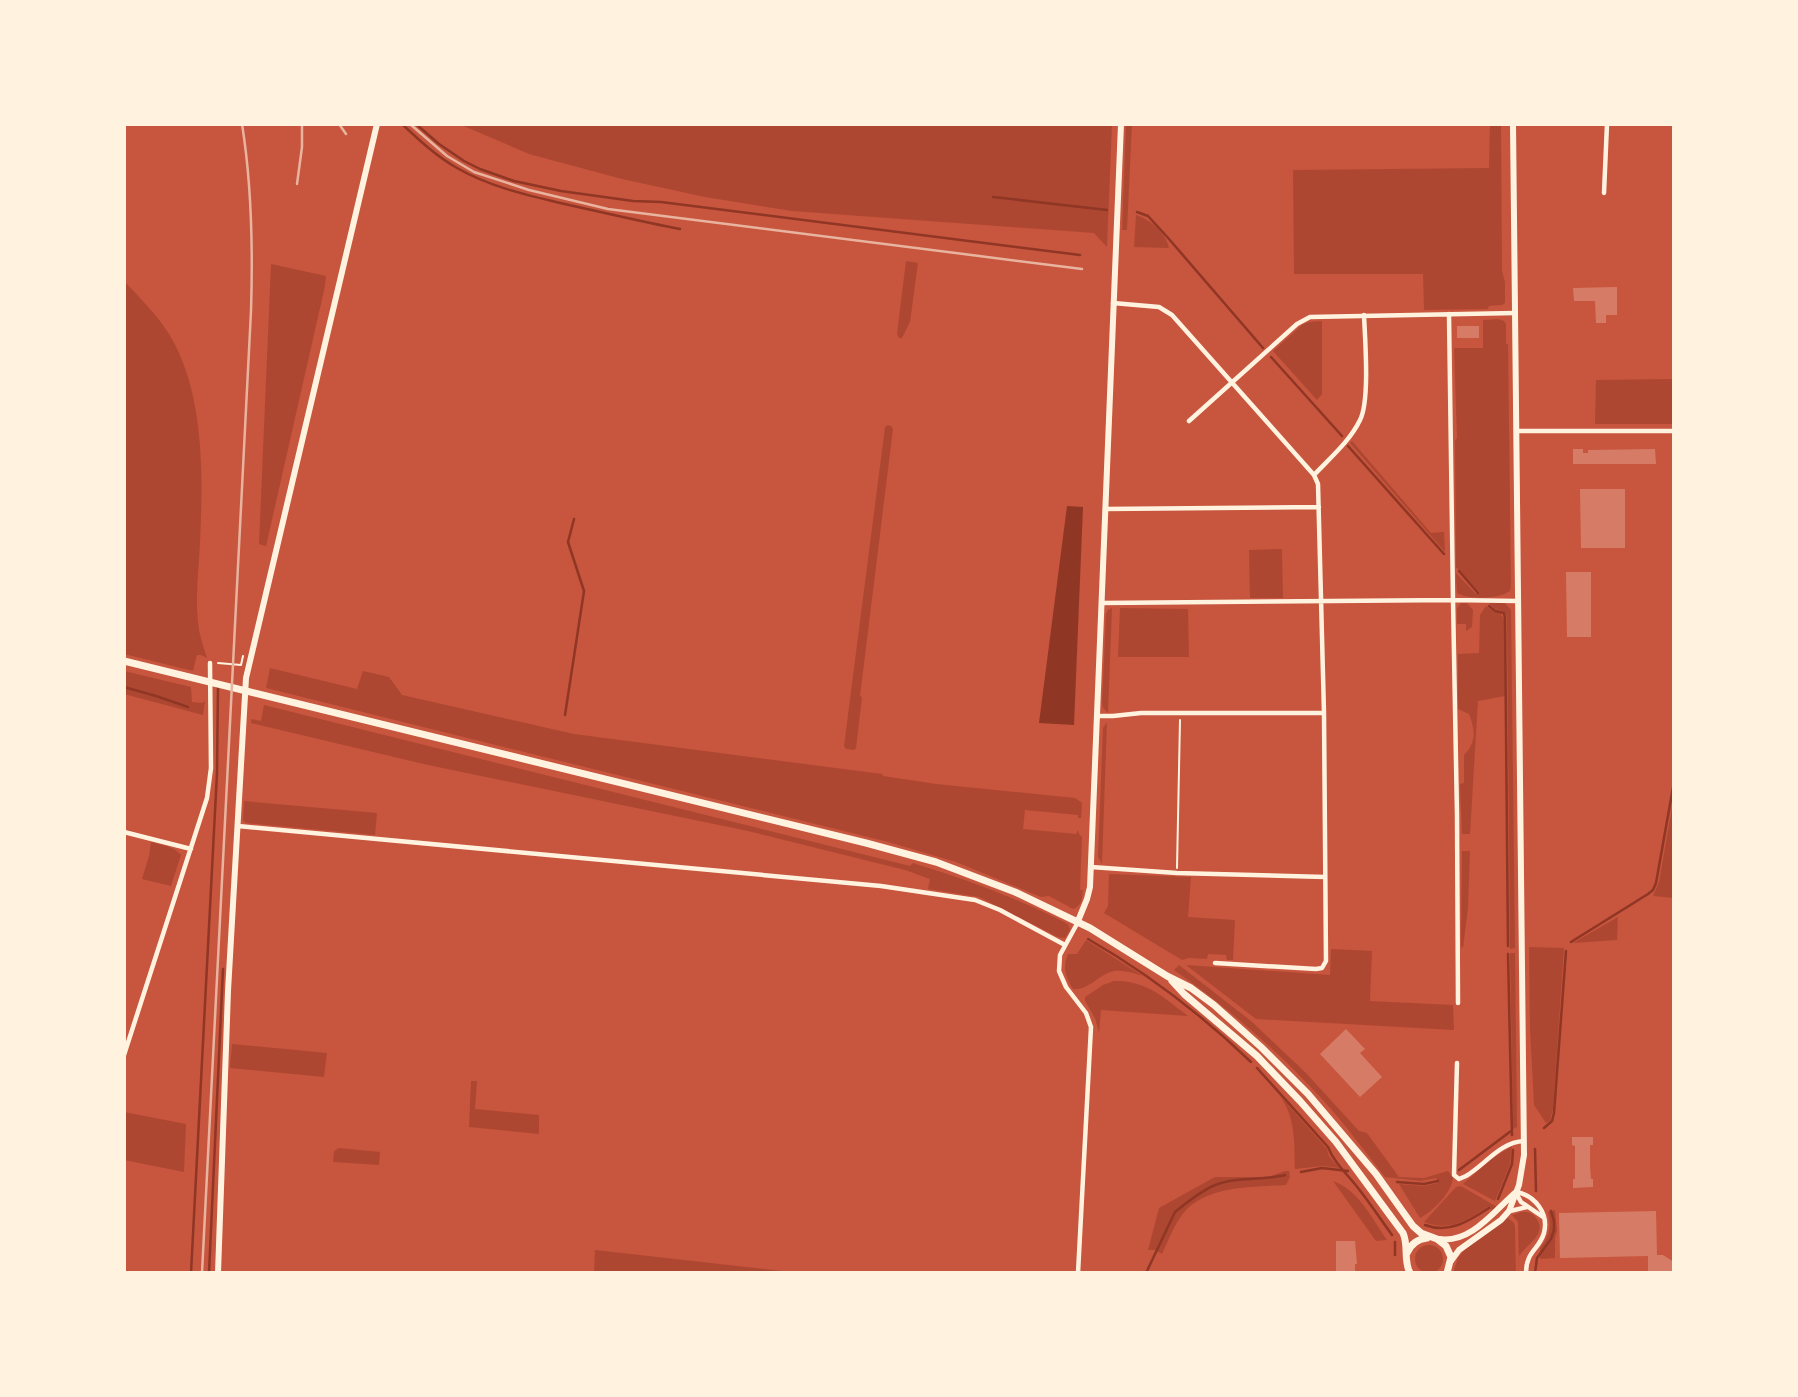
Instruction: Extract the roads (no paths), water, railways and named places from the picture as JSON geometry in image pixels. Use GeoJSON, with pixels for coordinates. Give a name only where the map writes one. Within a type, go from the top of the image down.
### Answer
{"type":"FeatureCollection","features":[{"type":"Feature","properties":{"kind":"main road"},"geometry":{"type":"LineString","coordinates":[[124,661],[902,852],[988,880],[1078,921],[1191,988],[1214,1005],[1284,1069],[1376,1174],[1413,1226],[1421,1233],[1442,1242],[1449,1251],[1447,1273]]}},
{"type":"Feature","properties":{"kind":"main road"},"geometry":{"type":"LineString","coordinates":[[1167,975],[1184,994],[1257,1056],[1336,1142],[1403,1233],[1407,1241],[1406,1263],[1410,1273]]}},
{"type":"Feature","properties":{"kind":"main road"},"geometry":{"type":"LineString","coordinates":[[1407,1253],[1418,1240],[1433,1238]]}},
{"type":"Feature","properties":{"kind":"street"},"geometry":{"type":"LineString","coordinates":[[218,1273],[228,991],[246,678],[377,124]]}},
{"type":"Feature","properties":{"kind":"street"},"geometry":{"type":"LineString","coordinates":[[1078,1273],[1090,1027],[1086,1013],[1066,987],[1059,971],[1060,955],[1087,900],[1091,867],[1121,124]]}},
{"type":"Feature","properties":{"kind":"street"},"geometry":{"type":"LineString","coordinates":[[1450,1263],[1459,1250],[1509,1211],[1523,1167],[1513,124]]}},
{"type":"Feature","properties":{"kind":"street"},"geometry":{"type":"LineString","coordinates":[[1604,194],[1607,124]]}},
{"type":"Feature","properties":{"kind":"street"},"geometry":{"type":"LineString","coordinates":[[1113,303],[1158,307],[1172,315],[1314,475],[1318,484],[1324,713],[1326,961],[1322,968],[1316,970],[1216,963]]}},
{"type":"Feature","properties":{"kind":"street"},"geometry":{"type":"LineString","coordinates":[[1189,421],[1303,320],[1318,316],[1514,313]]}},
{"type":"Feature","properties":{"kind":"street"},"geometry":{"type":"LineString","coordinates":[[1450,314],[1458,1003]]}},
{"type":"Feature","properties":{"kind":"street"},"geometry":{"type":"LineString","coordinates":[[1314,475],[1353,432],[1362,417],[1365,398],[1364,315]]}},
{"type":"Feature","properties":{"kind":"street"},"geometry":{"type":"LineString","coordinates":[[1516,431],[1674,431]]}},
{"type":"Feature","properties":{"kind":"street"},"geometry":{"type":"LineString","coordinates":[[1105,509],[1319,507]]}},
{"type":"Feature","properties":{"kind":"street"},"geometry":{"type":"LineString","coordinates":[[1101,603],[1518,601]]}},
{"type":"Feature","properties":{"kind":"street"},"geometry":{"type":"LineString","coordinates":[[124,1055],[207,798],[211,768],[210,663]]}},
{"type":"Feature","properties":{"kind":"street"},"geometry":{"type":"LineString","coordinates":[[1097,716],[1324,713]]}},
{"type":"Feature","properties":{"kind":"street"},"geometry":{"type":"LineString","coordinates":[[237,826],[881,886],[975,900],[1000,909],[1066,945]]}},
{"type":"Feature","properties":{"kind":"street"},"geometry":{"type":"LineString","coordinates":[[124,832],[191,849]]}},
{"type":"Feature","properties":{"kind":"street"},"geometry":{"type":"LineString","coordinates":[[1091,867],[1177,873],[1325,877]]}},
{"type":"Feature","properties":{"kind":"street"},"geometry":{"type":"LineString","coordinates":[[1457,1063],[1454,1175],[1459,1178],[1466,1176],[1506,1146],[1524,1141]]}},
{"type":"Feature","properties":{"kind":"street"},"geometry":{"type":"LineString","coordinates":[[1433,1238],[1453,1239],[1470,1232],[1516,1192]]}},
{"type":"Feature","properties":{"kind":"street"},"geometry":{"type":"LineString","coordinates":[[1516,1192],[1521,1202],[1544,1217]]}},
{"type":"Feature","properties":{"kind":"street"},"geometry":{"type":"LineString","coordinates":[[1516,1192],[1526,1194],[1536,1201],[1544,1217],[1544,1232],[1527,1259],[1526,1273]]}},
{"type":"Feature","properties":{"kind":"street"},"geometry":{"type":"LineString","coordinates":[[1509,1211],[1527,1207]]}},
{"type":"Feature","properties":{"kind":"waterway"},"geometry":{"type":"LineString","coordinates":[[402,124],[442,158],[484,181],[540,198],[680,229]]}},
{"type":"Feature","properties":{"kind":"waterway"},"geometry":{"type":"LineString","coordinates":[[416,124],[439,144],[480,169],[514,181],[561,191],[1080,255]]}},
{"type":"Feature","properties":{"kind":"waterway"},"geometry":{"type":"LineString","coordinates":[[993,197],[1107,210]]}},
{"type":"Feature","properties":{"kind":"waterway"},"geometry":{"type":"LineString","coordinates":[[1137,212],[1148,216],[1263,348]]}},
{"type":"Feature","properties":{"kind":"waterway"},"geometry":{"type":"LineString","coordinates":[[1271,357],[1342,436]]}},
{"type":"Feature","properties":{"kind":"waterway"},"geometry":{"type":"LineString","coordinates":[[1348,446],[1444,554]]}},
{"type":"Feature","properties":{"kind":"waterway"},"geometry":{"type":"LineString","coordinates":[[565,715],[584,591],[568,542],[574,519]]}},
{"type":"Feature","properties":{"kind":"waterway"},"geometry":{"type":"LineString","coordinates":[[1459,571],[1478,593]]}},
{"type":"Feature","properties":{"kind":"waterway"},"geometry":{"type":"LineString","coordinates":[[1489,606],[1504,613],[1505,619],[1508,946]]}},
{"type":"Feature","properties":{"kind":"waterway"},"geometry":{"type":"LineString","coordinates":[[191,1273],[217,773],[218,686]]}},
{"type":"Feature","properties":{"kind":"waterway"},"geometry":{"type":"LineString","coordinates":[[124,687],[188,707]]}},
{"type":"Feature","properties":{"kind":"waterway"},"geometry":{"type":"LineString","coordinates":[[1571,942],[1653,890],[1674,782]]}},
{"type":"Feature","properties":{"kind":"waterway"},"geometry":{"type":"LineString","coordinates":[[1088,939],[1173,995],[1251,1062]]}},
{"type":"Feature","properties":{"kind":"waterway"},"geometry":{"type":"LineString","coordinates":[[1544,1128],[1552,1121],[1554,1113],[1566,951]]}},
{"type":"Feature","properties":{"kind":"waterway"},"geometry":{"type":"LineString","coordinates":[[1508,954],[1512,1135]]}},
{"type":"Feature","properties":{"kind":"waterway"},"geometry":{"type":"LineString","coordinates":[[209,1273],[223,969]]}},
{"type":"Feature","properties":{"kind":"waterway"},"geometry":{"type":"LineString","coordinates":[[1257,1068],[1328,1147],[1337,1164],[1392,1235]]}},
{"type":"Feature","properties":{"kind":"waterway"},"geometry":{"type":"LineString","coordinates":[[1459,1170],[1511,1131]]}},
{"type":"Feature","properties":{"kind":"waterway"},"geometry":{"type":"LineString","coordinates":[[1535,1149],[1536,1191]]}},
{"type":"Feature","properties":{"kind":"waterway"},"geometry":{"type":"LineString","coordinates":[[1498,1199],[1512,1164],[1513,1150]]}},
{"type":"Feature","properties":{"kind":"waterway"},"geometry":{"type":"LineString","coordinates":[[1301,1172],[1322,1168],[1348,1171]]}},
{"type":"Feature","properties":{"kind":"waterway"},"geometry":{"type":"LineString","coordinates":[[1146,1273],[1175,1212],[1193,1198],[1221,1183],[1285,1175]]}},
{"type":"Feature","properties":{"kind":"waterway"},"geometry":{"type":"LineString","coordinates":[[1397,1182],[1424,1184],[1438,1181]]}},
{"type":"Feature","properties":{"kind":"waterway"},"geometry":{"type":"LineString","coordinates":[[1425,1225],[1451,1227],[1489,1208]]}},
{"type":"Feature","properties":{"kind":"waterway"},"geometry":{"type":"LineString","coordinates":[[1535,1273],[1537,1258],[1551,1239],[1554,1230],[1551,1211]]}},
{"type":"Feature","properties":{"kind":"waterway"},"geometry":{"type":"LineString","coordinates":[[1395,1242],[1395,1255]]}},
{"type":"Feature","properties":{"kind":"railway"},"geometry":{"type":"LineString","coordinates":[[202,1273],[251,311],[251,217],[242,124]]}},
{"type":"Feature","properties":{"kind":"railway"},"geometry":{"type":"LineString","coordinates":[[297,184],[302,124]]}},
{"type":"Feature","properties":{"kind":"railway"},"geometry":{"type":"LineString","coordinates":[[339,124],[346,134]]}},
{"type":"Feature","properties":{"kind":"railway"},"geometry":{"type":"LineString","coordinates":[[410,124],[447,156],[474,172],[529,190],[608,209],[1082,269]]}}]}
